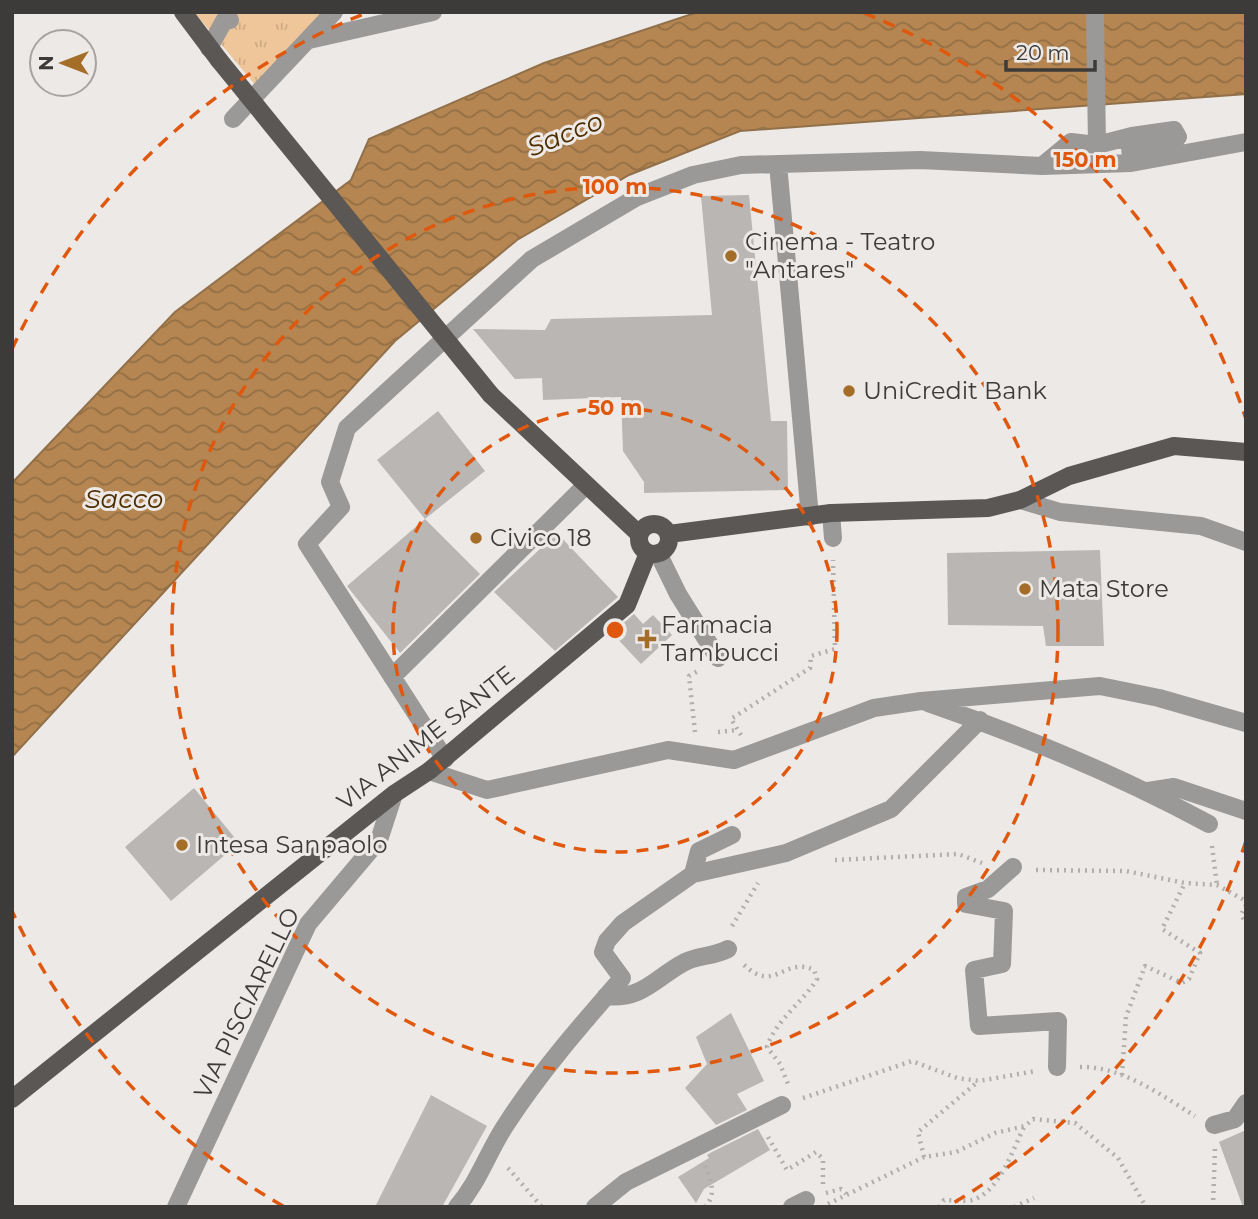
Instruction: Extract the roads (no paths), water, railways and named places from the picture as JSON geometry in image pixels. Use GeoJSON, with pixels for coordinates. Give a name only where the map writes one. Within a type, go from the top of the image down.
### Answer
{"type":"FeatureCollection","features":[{"type":"Feature","properties":{"kind":"main road"},"geometry":{"type":"LineString","coordinates":[[183,12],[491,396],[639,534],[642,549],[653,553],[669,543],[669,534],[657,523],[643,527],[639,534]]}},
{"type":"Feature","properties":{"kind":"main road"},"geometry":{"type":"LineString","coordinates":[[669,534],[831,513],[988,508],[1020,500],[1069,476],[1174,446],[1246,452]]}},
{"type":"Feature","properties":{"kind":"main road","name":"VIA ANIME SANTE"},"geometry":{"type":"LineString","coordinates":[[12,1100],[394,794],[429,772],[627,605],[653,553]]}},
{"type":"Feature","properties":{"kind":"street"},"geometry":{"type":"LineString","coordinates":[[233,119],[334,12]]}},
{"type":"Feature","properties":{"kind":"street"},"geometry":{"type":"LineString","coordinates":[[309,40],[433,12]]}},
{"type":"Feature","properties":{"kind":"street"},"geometry":{"type":"LineString","coordinates":[[1095,12],[1098,136]]}},
{"type":"Feature","properties":{"kind":"street"},"geometry":{"type":"LineString","coordinates":[[214,54],[223,21],[230,20]]}},
{"type":"Feature","properties":{"kind":"street"},"geometry":{"type":"LineString","coordinates":[[1042,166],[1071,142],[1098,136],[1174,130],[1178,137],[1172,142],[1130,144],[1132,163]]}},
{"type":"Feature","properties":{"kind":"street"},"geometry":{"type":"LineString","coordinates":[[445,759],[307,544],[341,507],[330,482],[347,428],[532,259],[637,197],[693,176],[741,165],[920,160],[1042,166],[1132,163],[1246,142]]}},
{"type":"Feature","properties":{"kind":"street"},"geometry":{"type":"LineString","coordinates":[[778,164],[810,517]]}},
{"type":"Feature","properties":{"kind":"street"},"geometry":{"type":"LineString","coordinates":[[392,677],[585,486]]}},
{"type":"Feature","properties":{"kind":"street"},"geometry":{"type":"LineString","coordinates":[[1020,500],[1060,512],[1201,526],[1246,542]]}},
{"type":"Feature","properties":{"kind":"street"},"geometry":{"type":"LineString","coordinates":[[831,513],[833,538]]}},
{"type":"Feature","properties":{"kind":"street"},"geometry":{"type":"LineString","coordinates":[[653,553],[718,658]]}},
{"type":"Feature","properties":{"kind":"street"},"geometry":{"type":"LineString","coordinates":[[429,772],[487,790],[668,750],[734,760],[874,708],[921,701],[1100,686],[1246,723]]}},
{"type":"Feature","properties":{"kind":"street"},"geometry":{"type":"LineString","coordinates":[[921,701],[980,720],[1148,791],[1209,824]]}},
{"type":"Feature","properties":{"kind":"street"},"geometry":{"type":"LineString","coordinates":[[1214,714],[1227,709],[1246,710]]}},
{"type":"Feature","properties":{"kind":"street"},"geometry":{"type":"LineString","coordinates":[[457,1207],[471,1190],[512,1115],[622,978],[603,952],[607,941],[623,923],[693,874],[785,853],[891,809],[980,720]]}},
{"type":"Feature","properties":{"kind":"street"},"geometry":{"type":"LineString","coordinates":[[1148,791],[1174,787],[1246,811]]}},
{"type":"Feature","properties":{"kind":"street","name":"VIA PISCIARELLO"},"geometry":{"type":"LineString","coordinates":[[176,1207],[308,924],[379,839],[394,794]]}},
{"type":"Feature","properties":{"kind":"street"},"geometry":{"type":"LineString","coordinates":[[693,874],[699,851],[732,835]]}},
{"type":"Feature","properties":{"kind":"street"},"geometry":{"type":"LineString","coordinates":[[1013,867],[988,889],[966,897],[966,904],[1004,911],[1002,964],[974,970],[979,1026],[1058,1021],[1057,1067]]}},
{"type":"Feature","properties":{"kind":"street"},"geometry":{"type":"LineString","coordinates":[[606,996],[633,996],[646,991],[687,961],[712,957],[728,949]]}},
{"type":"Feature","properties":{"kind":"street"},"geometry":{"type":"LineString","coordinates":[[595,1207],[626,1182],[788,1103]]}},
{"type":"Feature","properties":{"kind":"street"},"geometry":{"type":"LineString","coordinates":[[1214,1125],[1235,1119],[1246,1103]]}},
{"type":"Feature","properties":{"kind":"water","name":"Sacco"},"geometry":{"type":"Polygon","coordinates":[[[698,12],[1246,12],[1246,94],[740,131],[629,175],[517,240],[395,341],[12,757],[12,483],[175,312],[351,180],[369,139],[544,63],[698,12]]]}},
{"type":"Feature","properties":{"kind":"place","name":"Cinema - Teatro \"Antares\""},"geometry":{"type":"Point","coordinates":[731,256]}},
{"type":"Feature","properties":{"kind":"place","name":"UniCredit Bank"},"geometry":{"type":"Point","coordinates":[849,391]}},
{"type":"Feature","properties":{"kind":"place","name":"Civico 18"},"geometry":{"type":"Point","coordinates":[476,538]}},
{"type":"Feature","properties":{"kind":"place","name":"Mata Store"},"geometry":{"type":"Point","coordinates":[1025,589]}},
{"type":"Feature","properties":{"kind":"place","name":"Farmacia Tambucci"},"geometry":{"type":"Point","coordinates":[647,639]}},
{"type":"Feature","properties":{"kind":"place","name":"Intesa Sanpaolo"},"geometry":{"type":"Point","coordinates":[182,845]}}]}
